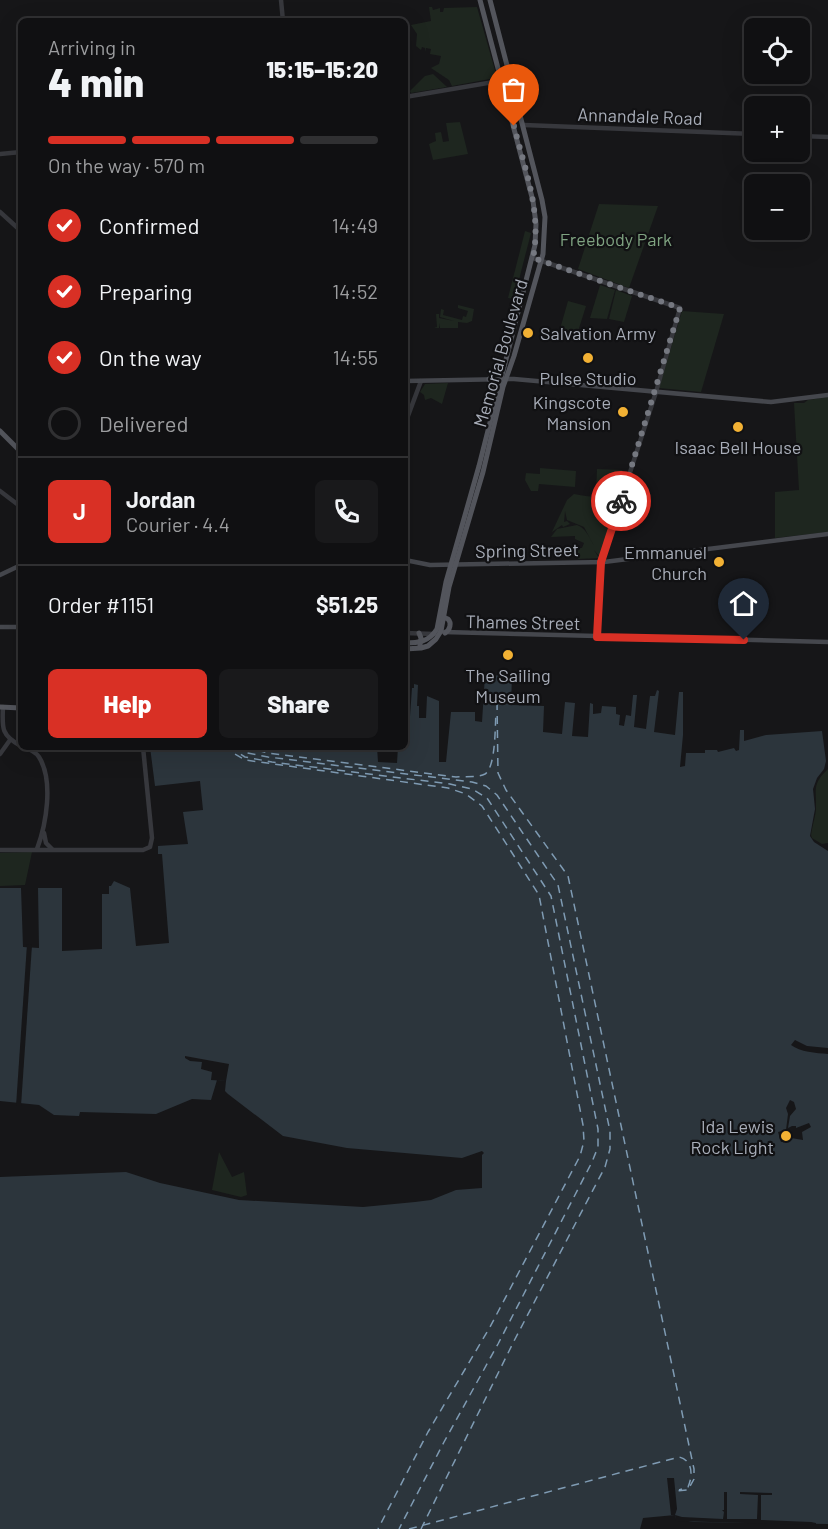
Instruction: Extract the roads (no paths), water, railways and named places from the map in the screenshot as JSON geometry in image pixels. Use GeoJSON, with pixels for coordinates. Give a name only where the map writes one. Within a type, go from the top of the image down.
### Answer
{"type":"FeatureCollection","features":[{"type":"Feature","properties":{"kind":"main road","name":"Memorial Boulevard"},"geometry":{"type":"LineString","coordinates":[[453,564],[483,469],[533,258],[537,226],[480,0]]}},
{"type":"Feature","properties":{"kind":"main road","name":"Memorial Boulevard"},"geometry":{"type":"LineString","coordinates":[[490,0],[524,125],[544,211],[545,235],[542,260],[504,379]]}},
{"type":"Feature","properties":{"kind":"main road"},"geometry":{"type":"LineString","coordinates":[[489,379],[498,390]]}},
{"type":"Feature","properties":{"kind":"main road"},"geometry":{"type":"LineString","coordinates":[[408,643],[421,642],[434,634],[441,617],[498,390],[504,379]]}},
{"type":"Feature","properties":{"kind":"main road"},"geometry":{"type":"LineString","coordinates":[[408,381],[504,379],[771,402],[828,395]]}},
{"type":"Feature","properties":{"kind":"main road"},"geometry":{"type":"LineString","coordinates":[[0,431],[18,449]]}},
{"type":"Feature","properties":{"kind":"main road","name":"Spring Street"},"geometry":{"type":"LineString","coordinates":[[408,561],[430,565],[601,562],[828,534]]}},
{"type":"Feature","properties":{"kind":"main road"},"geometry":{"type":"LineString","coordinates":[[0,575],[18,566]]}},
{"type":"Feature","properties":{"kind":"main road"},"geometry":{"type":"LineString","coordinates":[[408,649],[417,649],[433,643],[449,629],[448,619],[441,617]]}},
{"type":"Feature","properties":{"kind":"main road","name":"Thames Street"},"geometry":{"type":"LineString","coordinates":[[438,624],[443,632],[828,642]]}},
{"type":"Feature","properties":{"kind":"main road"},"geometry":{"type":"LineString","coordinates":[[0,627],[18,627]]}},
{"type":"Feature","properties":{"kind":"main road"},"geometry":{"type":"LineString","coordinates":[[417,649],[421,642],[419,633]]}},
{"type":"Feature","properties":{"kind":"main road"},"geometry":{"type":"LineString","coordinates":[[2,707],[18,708]]}},
{"type":"Feature","properties":{"kind":"street"},"geometry":{"type":"LineString","coordinates":[[282,0],[283,18]]}},
{"type":"Feature","properties":{"kind":"street"},"geometry":{"type":"LineString","coordinates":[[408,97],[511,79]]}},
{"type":"Feature","properties":{"kind":"street","name":"Annandale Road"},"geometry":{"type":"LineString","coordinates":[[524,125],[744,134]]}},
{"type":"Feature","properties":{"kind":"street"},"geometry":{"type":"LineString","coordinates":[[810,136],[828,137]]}},
{"type":"Feature","properties":{"kind":"street"},"geometry":{"type":"LineString","coordinates":[[0,154],[18,152]]}},
{"type":"Feature","properties":{"kind":"street"},"geometry":{"type":"LineString","coordinates":[[0,212],[18,228]]}},
{"type":"Feature","properties":{"kind":"street"},"geometry":{"type":"LineString","coordinates":[[533,258],[680,308],[656,392],[601,562],[597,637]]}},
{"type":"Feature","properties":{"kind":"street"},"geometry":{"type":"LineString","coordinates":[[408,416],[421,381]]}},
{"type":"Feature","properties":{"kind":"street"},"geometry":{"type":"LineString","coordinates":[[0,491],[18,505]]}},
{"type":"Feature","properties":{"kind":"street"},"geometry":{"type":"LineString","coordinates":[[408,633],[434,634]]}},
{"type":"Feature","properties":{"kind":"street"},"geometry":{"type":"LineString","coordinates":[[2,707],[3,729],[10,740],[18,744]]}},
{"type":"Feature","properties":{"kind":"street"},"geometry":{"type":"LineString","coordinates":[[0,754],[10,740]]}},
{"type":"Feature","properties":{"kind":"street"},"geometry":{"type":"LineString","coordinates":[[28,750],[39,757],[44,771],[46,814],[44,831],[37,849]]}},
{"type":"Feature","properties":{"kind":"street"},"geometry":{"type":"LineString","coordinates":[[0,850],[143,850],[150,848],[152,836],[143,750]]}},
{"type":"Feature","properties":{"kind":"street"},"geometry":{"type":"LineString","coordinates":[[44,831],[46,843],[54,850]]}},
{"type":"Feature","properties":{"kind":"place","name":"Salvation Army"},"geometry":{"type":"Point","coordinates":[528,333]}},
{"type":"Feature","properties":{"kind":"place","name":"Pulse Studio"},"geometry":{"type":"Point","coordinates":[588,358]}},
{"type":"Feature","properties":{"kind":"place","name":"Kingscote Mansion"},"geometry":{"type":"Point","coordinates":[623,412]}},
{"type":"Feature","properties":{"kind":"place","name":"Isaac Bell House"},"geometry":{"type":"Point","coordinates":[738,427]}},
{"type":"Feature","properties":{"kind":"place","name":"Emmanuel Church"},"geometry":{"type":"Point","coordinates":[719,562]}},
{"type":"Feature","properties":{"kind":"place","name":"The Sailing Museum"},"geometry":{"type":"Point","coordinates":[508,655]}},
{"type":"Feature","properties":{"kind":"place","name":"Ida Lewis Rock Light"},"geometry":{"type":"Point","coordinates":[786,1136]}},
{"type":"Feature","properties":{"kind":"park label","name":"Freebody Park"},"geometry":{"type":"Point","coordinates":[616,239]}}]}
